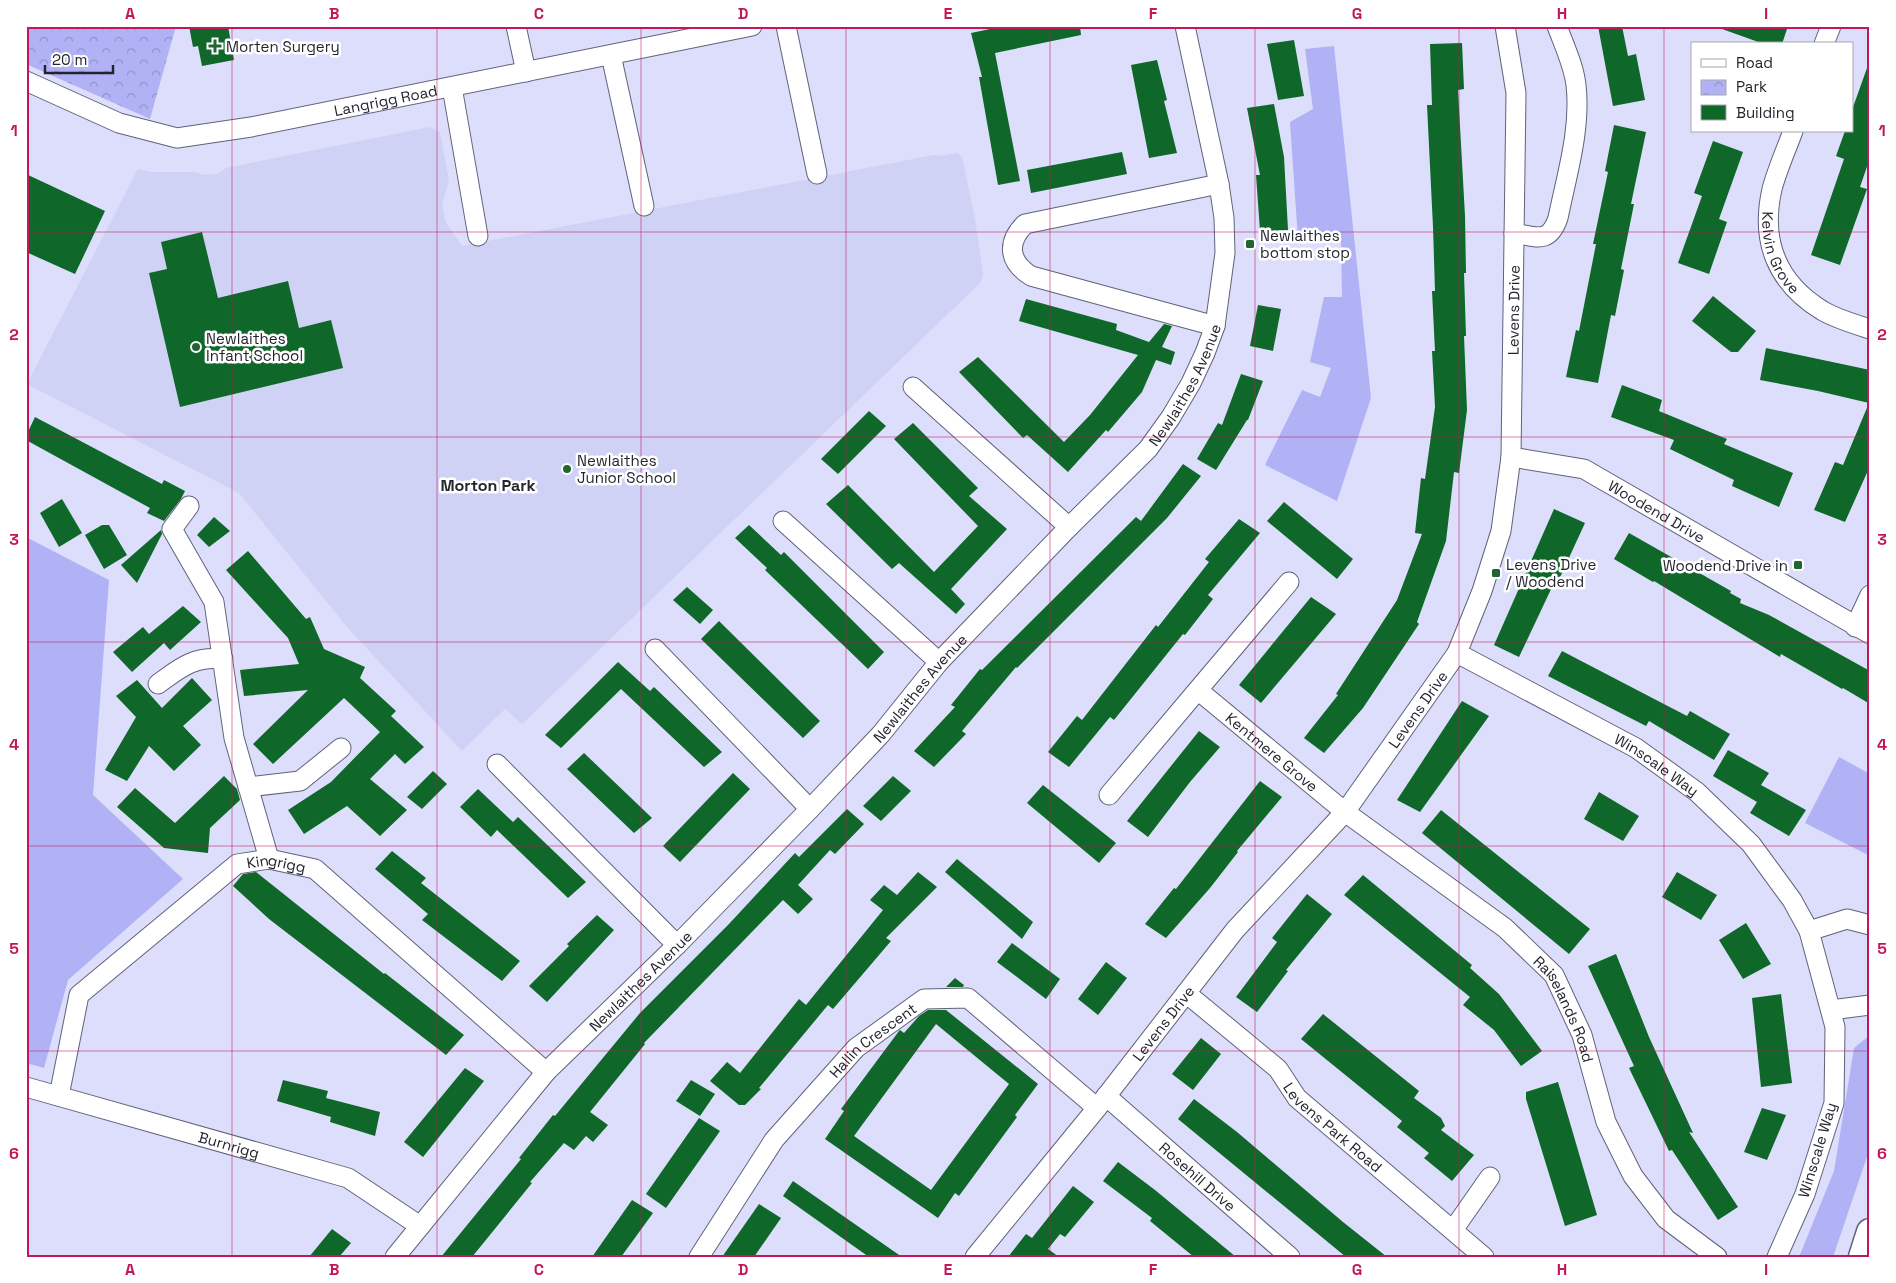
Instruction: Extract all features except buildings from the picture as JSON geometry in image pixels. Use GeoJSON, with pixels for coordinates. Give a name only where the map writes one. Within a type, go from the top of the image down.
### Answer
{"type":"FeatureCollection","features":[{"type":"Feature","properties":{"kind":"main road"},"geometry":{"type":"LineString","coordinates":[[1862,1257],[1870,1232]]}},
{"type":"Feature","properties":{"kind":"street"},"geometry":{"type":"LineString","coordinates":[[516,26],[526,72]]}},
{"type":"Feature","properties":{"kind":"street","name":"Langrigg Road"},"geometry":{"type":"LineString","coordinates":[[26,81],[119,123],[177,138],[251,127],[611,55],[694,32],[752,26]]}},
{"type":"Feature","properties":{"kind":"street"},"geometry":{"type":"LineString","coordinates":[[786,26],[817,174]]}},
{"type":"Feature","properties":{"kind":"street","name":"Newlaithes Avenue"},"geometry":{"type":"LineString","coordinates":[[394,1257],[546,1072],[677,945],[810,809],[881,734],[939,662],[1068,528],[1148,449],[1171,417],[1191,383],[1215,326],[1225,254],[1224,218],[1219,184],[1185,26]]}},
{"type":"Feature","properties":{"kind":"street","name":"Levens Drive"},"geometry":{"type":"LineString","coordinates":[[975,1257],[1102,1102],[1235,930],[1345,812],[1457,653],[1482,591],[1501,531],[1511,457],[1516,93],[1505,26]]}},
{"type":"Feature","properties":{"kind":"street"},"geometry":{"type":"LineString","coordinates":[[1514,233],[1537,237],[1548,235],[1553,231],[1558,218],[1576,130],[1577,103],[1576,82],[1557,26]]}},
{"type":"Feature","properties":{"kind":"street"},"geometry":{"type":"LineString","coordinates":[[1825,42],[1831,26]]}},
{"type":"Feature","properties":{"kind":"street"},"geometry":{"type":"LineString","coordinates":[[611,55],[644,206]]}},
{"type":"Feature","properties":{"kind":"street"},"geometry":{"type":"LineString","coordinates":[[452,87],[478,236]]}},
{"type":"Feature","properties":{"kind":"street","name":"Kelvin Grove"},"geometry":{"type":"LineString","coordinates":[[1793,132],[1772,189],[1769,231],[1772,250],[1780,269],[1790,285],[1806,299],[1824,311],[1870,329]]}},
{"type":"Feature","properties":{"kind":"street"},"geometry":{"type":"LineString","coordinates":[[1215,326],[1031,276],[1021,270],[1015,262],[1013,253],[1016,233],[1025,224],[1219,184]]}},
{"type":"Feature","properties":{"kind":"street"},"geometry":{"type":"LineString","coordinates":[[913,387],[1068,528]]}},
{"type":"Feature","properties":{"kind":"street","name":"Woodend Drive"},"geometry":{"type":"LineString","coordinates":[[1511,457],[1584,469],[1862,630]]}},
{"type":"Feature","properties":{"kind":"street"},"geometry":{"type":"LineString","coordinates":[[189,506],[172,529],[214,602],[234,738],[269,859]]}},
{"type":"Feature","properties":{"kind":"street"},"geometry":{"type":"LineString","coordinates":[[783,521],[939,662]]}},
{"type":"Feature","properties":{"kind":"street"},"geometry":{"type":"LineString","coordinates":[[1109,796],[1289,582]]}},
{"type":"Feature","properties":{"kind":"street"},"geometry":{"type":"LineString","coordinates":[[1862,630],[1870,595]]}},
{"type":"Feature","properties":{"kind":"street"},"geometry":{"type":"LineString","coordinates":[[655,649],[810,809]]}},
{"type":"Feature","properties":{"kind":"street","name":"Winscale Way"},"geometry":{"type":"LineString","coordinates":[[1457,653],[1636,748],[1697,792],[1751,844],[1792,900],[1809,931],[1835,1027],[1834,1103],[1805,1194],[1778,1257]]}},
{"type":"Feature","properties":{"kind":"street"},"geometry":{"type":"LineString","coordinates":[[158,684],[186,663],[212,658],[223,659]]}},
{"type":"Feature","properties":{"kind":"street","name":"Kentmere Grove"},"geometry":{"type":"LineString","coordinates":[[1198,691],[1345,812]]}},
{"type":"Feature","properties":{"kind":"street"},"geometry":{"type":"LineString","coordinates":[[248,787],[300,780],[340,748]]}},
{"type":"Feature","properties":{"kind":"street"},"geometry":{"type":"LineString","coordinates":[[497,764],[677,945]]}},
{"type":"Feature","properties":{"kind":"street","name":"Raiselands Road"},"geometry":{"type":"LineString","coordinates":[[1345,812],[1505,928],[1554,975],[1582,1035],[1606,1122],[1633,1176],[1666,1219],[1717,1257]]}},
{"type":"Feature","properties":{"kind":"street","name":"Kingrigg"},"geometry":{"type":"LineString","coordinates":[[59,1096],[79,995],[237,864],[269,859],[315,869],[546,1072]]}},
{"type":"Feature","properties":{"kind":"street"},"geometry":{"type":"LineString","coordinates":[[1809,931],[1847,919],[1870,925]]}},
{"type":"Feature","properties":{"kind":"street","name":"Levens Park Road"},"geometry":{"type":"LineString","coordinates":[[1186,992],[1278,1069],[1297,1098],[1484,1257]]}},
{"type":"Feature","properties":{"kind":"street","name":"Hallin Crescent"},"geometry":{"type":"LineString","coordinates":[[699,1257],[774,1140],[856,1048],[924,999],[968,998],[1102,1102]]}},
{"type":"Feature","properties":{"kind":"street"},"geometry":{"type":"LineString","coordinates":[[1831,1010],[1862,1008],[1870,1005]]}},
{"type":"Feature","properties":{"kind":"street","name":"Burnrigg"},"geometry":{"type":"LineString","coordinates":[[26,1087],[348,1178],[420,1226]]}},
{"type":"Feature","properties":{"kind":"street","name":"Rosehill Drive"},"geometry":{"type":"LineString","coordinates":[[1102,1102],[1290,1257]]}},
{"type":"Feature","properties":{"kind":"street"},"geometry":{"type":"LineString","coordinates":[[1453,1230],[1490,1177]]}},
{"type":"Feature","properties":{"kind":"shaded area","name":"Newlaithes Junior School"},"geometry":{"type":"Polygon","coordinates":[[[430,127],[440,132],[449,181],[442,205],[445,221],[462,246],[934,155],[940,156],[957,153],[962,157],[975,219],[983,274],[980,283],[522,724],[505,709],[462,751],[347,627],[239,493],[27,384],[138,169],[152,172],[218,174],[226,168],[430,127]]]}},
{"type":"Feature","properties":{"kind":"green space"},"geometry":{"type":"Polygon","coordinates":[[[26,26],[176,26],[150,119],[26,64],[26,26]]]}},
{"type":"Feature","properties":{"kind":"green space"},"geometry":{"type":"Polygon","coordinates":[[[1334,46],[1371,398],[1337,501],[1265,465],[1302,390],[1320,397],[1331,368],[1310,362],[1324,297],[1342,297],[1341,240],[1298,240],[1290,122],[1313,109],[1305,49],[1334,46]]]}},
{"type":"Feature","properties":{"kind":"green space"},"geometry":{"type":"Polygon","coordinates":[[[26,537],[109,580],[93,795],[183,879],[68,980],[44,1068],[26,1063],[26,537]]]}},
{"type":"Feature","properties":{"kind":"green space"},"geometry":{"type":"Polygon","coordinates":[[[1839,757],[1870,774],[1870,856],[1805,823],[1839,757]]]}},
{"type":"Feature","properties":{"kind":"green space"},"geometry":{"type":"Polygon","coordinates":[[[1870,1035],[1870,1148],[1833,1257],[1799,1257],[1834,1171],[1854,1048],[1870,1035]]]}},
{"type":"Feature","properties":{"kind":"place","name":"Morten Surgery"},"geometry":{"type":"Point","coordinates":[215,46]}},
{"type":"Feature","properties":{"kind":"place","name":"Newlaithes bottom stop"},"geometry":{"type":"Point","coordinates":[1250,244]}},
{"type":"Feature","properties":{"kind":"place","name":"Newlaithes Infant School"},"geometry":{"type":"Point","coordinates":[196,347]}},
{"type":"Feature","properties":{"kind":"place","name":"Newlaithes Junior School"},"geometry":{"type":"Point","coordinates":[567,469]}},
{"type":"Feature","properties":{"kind":"place","name":"Woodend Drive in"},"geometry":{"type":"Point","coordinates":[1798,565]}},
{"type":"Feature","properties":{"kind":"place","name":"Levens Drive / Woodend"},"geometry":{"type":"Point","coordinates":[1496,573]}},
{"type":"Feature","properties":{"kind":"district","name":"Morton Park"},"geometry":{"type":"Point","coordinates":[488,485]}}]}
